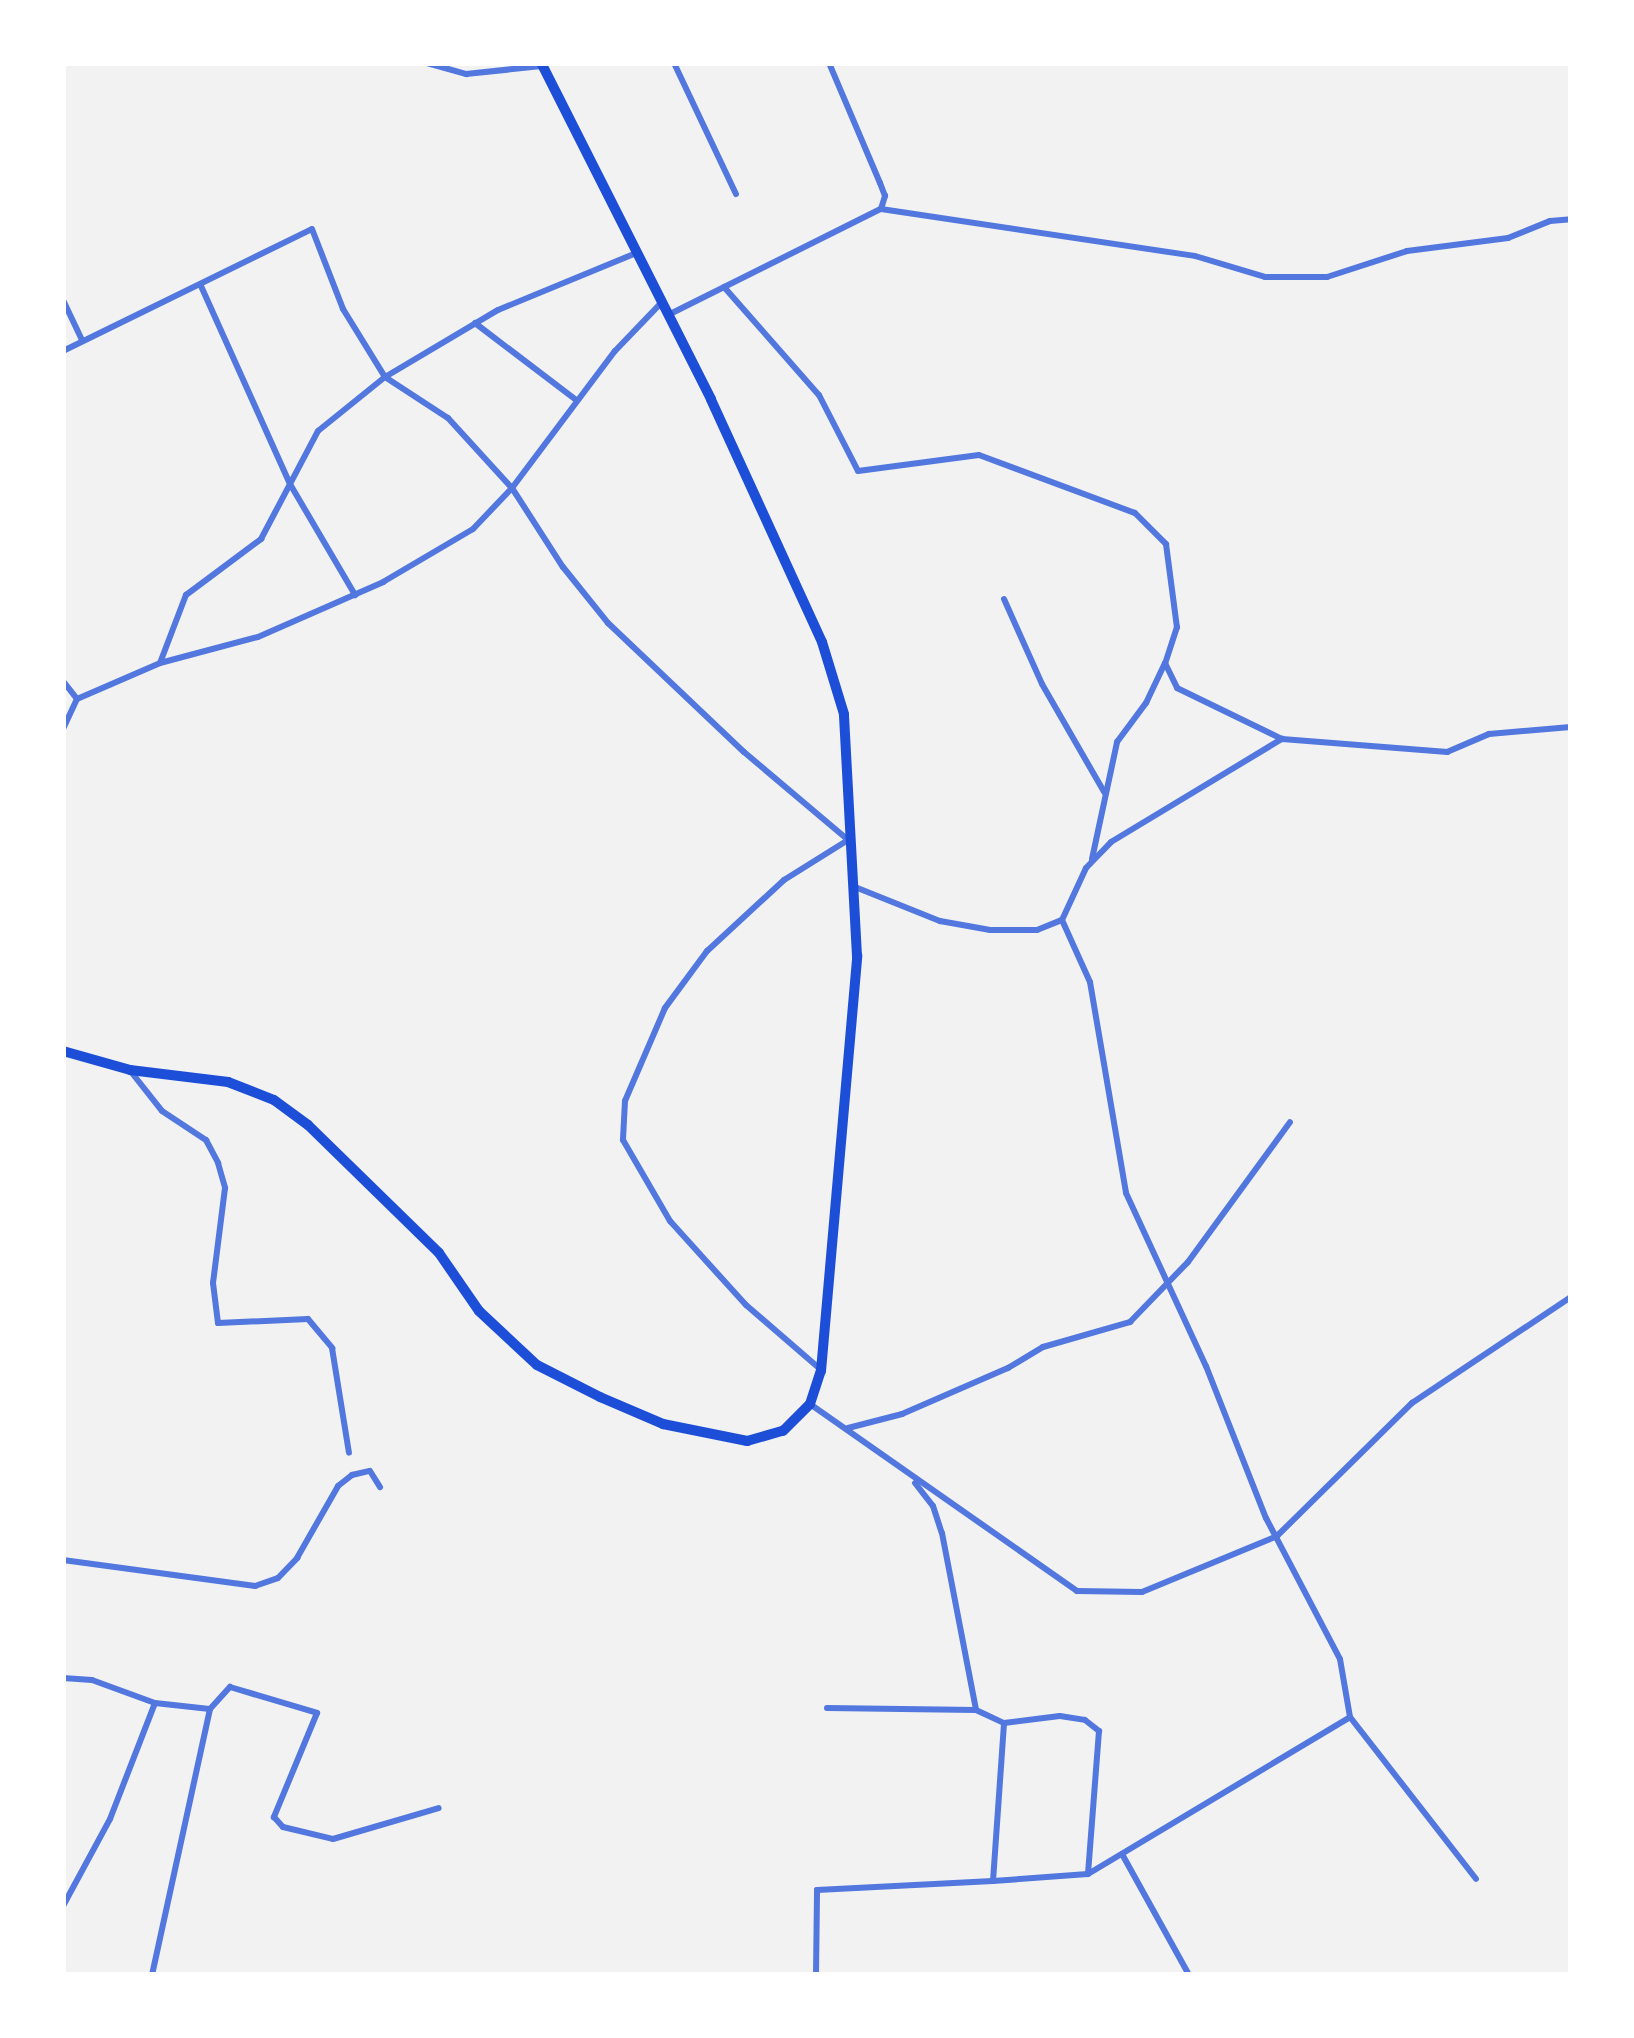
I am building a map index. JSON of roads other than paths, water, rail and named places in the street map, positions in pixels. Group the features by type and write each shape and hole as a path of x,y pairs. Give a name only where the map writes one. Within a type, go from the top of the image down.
{"main road":[{"path":"63,1051 130,1070 228,1082 274,1100 308,1125 439,1253 479,1311 537,1365 663,1424 747,1441 783,1431 810,1404 821,1371 856,956 844,714 822,642 665,309 541,65"}],"street":[{"path":"428,63 466,74 541,65"},
{"path":"674,63 736,194"},
{"path":"829,63 880,182 885,196 881,208"},
{"path":"63,729 77,699 160,663 258,637 355,596 473,529 512,488 576,400 665,309 724,287 881,208 1196,256 1265,278 1327,277 1406,251 1508,238 1550,221 1571,219"},
{"path":"63,351 312,230 343,309 385,377 448,418 512,488 563,567 608,623 744,752 848,840 784,880 707,951 665,1008 625,1101 623,1140 670,1221 746,1305 821,1371"},
{"path":"160,663 186,595 261,539 318,431 385,377 475,323 634,254"},
{"path":"201,286 290,484 355,596"},
{"path":"724,287 819,395 858,471 979,454 1135,513 1166,544 1177,627 1146,703 1117,742 1091,862 1062,920 1037,930 990,930 940,921 855,887"},
{"path":"63,299 82,340"},
{"path":"475,323 576,400"},
{"path":"1004,599 1042,684 1104,792"},
{"path":"1165,664 1178,688 1282,739 1447,752 1489,734 1571,728"},
{"path":"63,680 77,699"},
{"path":"1091,862 1156,811 1282,739"},
{"path":"1062,920 1090,982 1126,1193 1277,1536 1340,1659 1350,1717 1475,1879"},
{"path":"130,1070 162,1111 206,1140 218,1163 225,1188 213,1283 218,1323 308,1319 332,1348 349,1453"},
{"path":"846,1428 902,1414 1008,1368 1042,1346 1130,1322 1166,1287 1290,1122"},
{"path":"810,1404 1077,1591 1142,1592 1277,1536 1412,1403 1571,1298"},
{"path":"63,1560 255,1586 278,1578 297,1558 338,1486 352,1475 370,1471 380,1487"},
{"path":"909,1476 933,1506 942,1533 976,1710"},
{"path":"63,1678 92,1680 155,1703 209,1709"},
{"path":"152,1975 209,1709 230,1687 317,1713 274,1817 283,1827 333,1839 440,1808"},
{"path":"63,1906 110,1819 155,1703"},
{"path":"827,1708 976,1710 1004,1724 1060,1717 1084,1720 1100,1730 1088,1874"},
{"path":"816,1975 817,1890 1088,1874 1350,1717"},
{"path":"993,1881 1004,1724"},
{"path":"1122,1853 1189,1975"}]}
